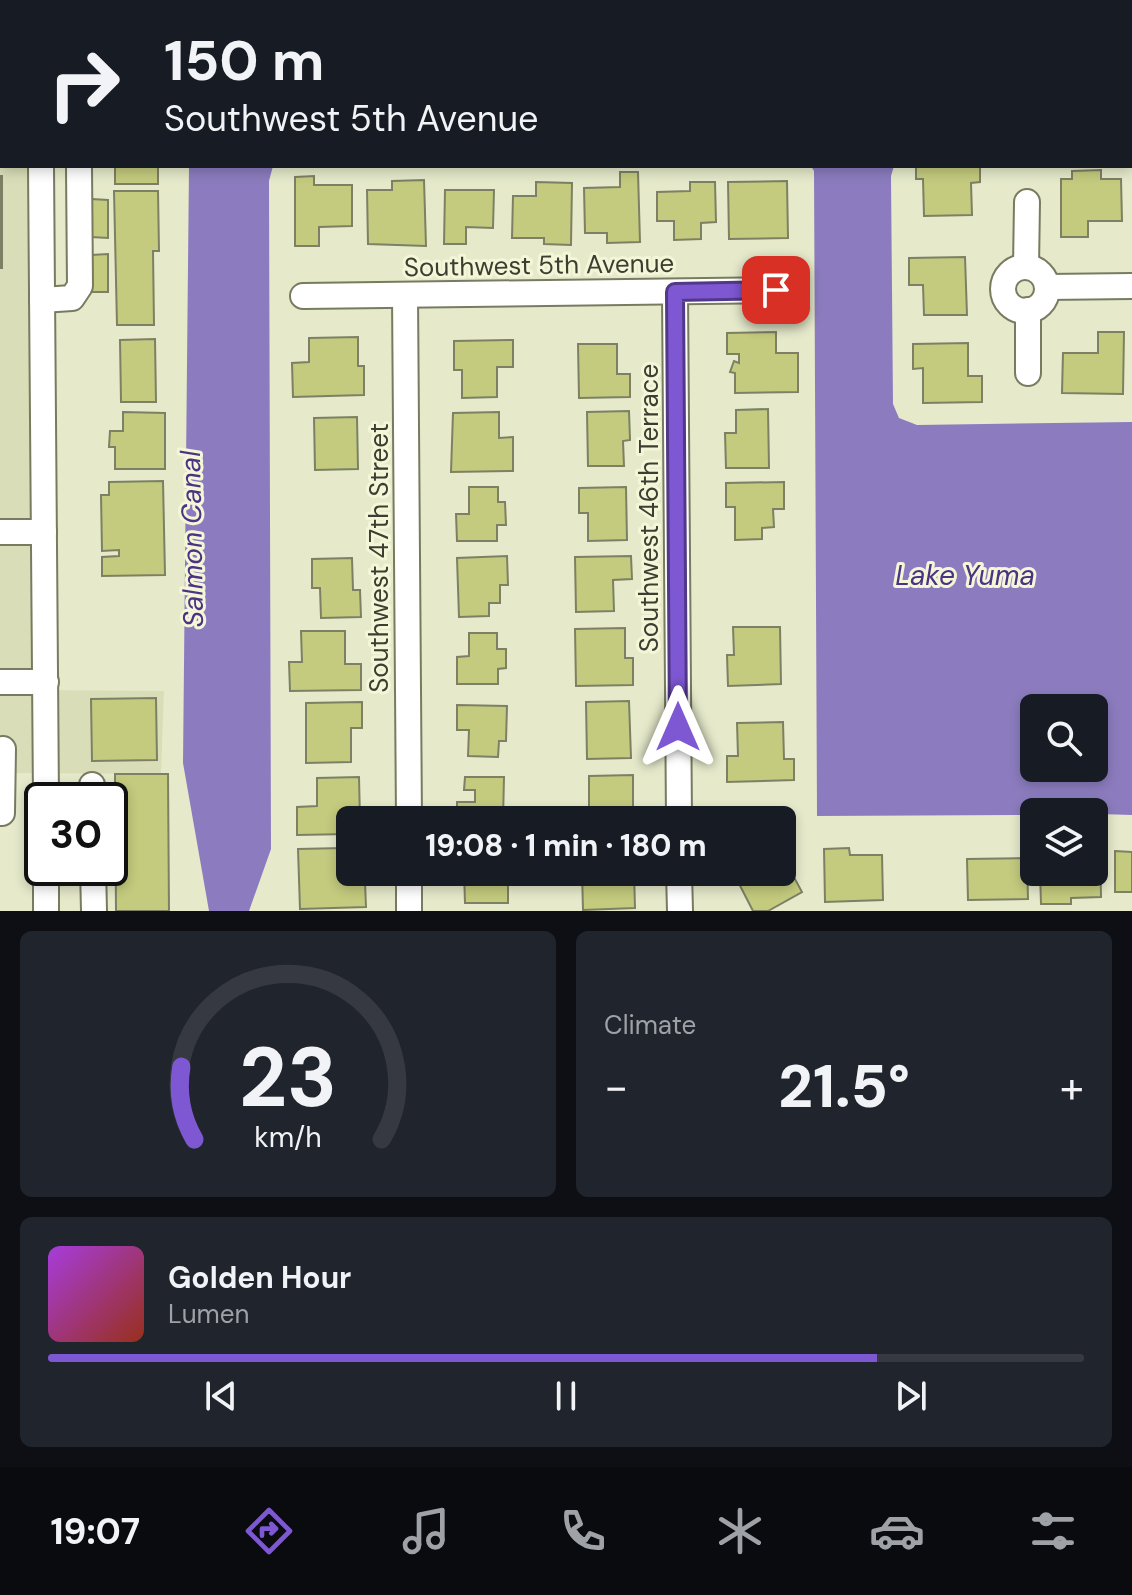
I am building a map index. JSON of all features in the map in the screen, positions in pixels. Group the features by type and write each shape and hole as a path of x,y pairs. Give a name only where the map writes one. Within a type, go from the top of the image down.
{"street":[{"path":"41,168 46,782"},
{"path":"42,300 72,298 80,286 79,168"},
{"path":"1026,267 1027,202"},
{"path":"1026,267 1038,271 1047,287 1043,300 1028,310 1014,307 1003,289 1012,271 1026,267"},
{"path":"1047,287 1132,286"},
{"name":"Southwest 5th Avenue","path":"303,296 776,290"},
{"name":"Southwest 46th Terrace","path":"675,292 679,806"},
{"name":"Southwest 47th Street","path":"405,295 409,806"},
{"path":"1028,310 1028,373"},
{"path":"0,532 44,532"},
{"path":"0,682 46,682"},
{"path":"0,813 2,749 46,749"},
{"path":"46,886 46,911"},
{"path":"93,886 94,911"},
{"path":"409,886 409,911"},
{"path":"679,886 680,911"}],"shaded area":[{"path":"0,168 30,168 31,486 38,690 164,691 161,774 0,773"}],"water":[{"name":"Salmon Canal","path":"189,168 272,168 269,181 271,849 249,911 209,911 183,763"},
{"name":"Lake Yuma","path":"812,168 893,168 893,404 899,418 917,425 1132,422 1132,815 1108,814 1108,798 1020,798 1020,815 817,816"}],"building":[{"path":"115,168 158,168 158,184 115,184"},
{"path":"916,168 980,168 980,182 971,183 972,215 924,216 923,179 916,179"},
{"path":"1101,170 1101,179 1121,179 1122,221 1088,221 1088,237 1061,237 1061,179 1072,179 1072,171"},
{"path":"620,172 638,172 640,242 607,243 607,233 585,233 584,188 620,187"},
{"path":"2,176 2,268 0,268"},
{"path":"314,176 314,185 352,185 352,226 319,227 319,246 295,246 295,177"},
{"path":"424,180 426,246 368,244 367,190 392,190 392,181"},
{"path":"787,181 788,238 729,239 728,182"},
{"path":"536,182 572,183 571,245 544,244 544,238 512,238 513,196 536,196"},
{"path":"690,182 715,182 716,222 701,223 701,239 674,240 674,221 657,221 657,192 690,191"},
{"path":"445,190 494,190 493,228 466,227 466,244 444,244"},
{"path":"114,191 158,191 159,251 153,251 154,325 117,325"},
{"path":"91,199 108,200 108,238 91,237"},
{"path":"108,254 108,292 92,292 91,255"},
{"path":"965,257 967,315 924,315 923,285 909,285 909,258"},
{"path":"776,332 776,353 798,353 798,392 735,393 735,373 730,372 734,361 739,363 739,354 727,354 727,333"},
{"path":"1098,332 1124,332 1123,394 1062,393 1063,353 1098,353"},
{"path":"358,337 358,366 364,366 364,395 293,397 292,363 309,362 309,338"},
{"path":"155,339 156,402 121,402 120,340"},
{"path":"513,340 513,367 497,367 497,397 462,398 462,370 454,370 454,341"},
{"path":"968,343 968,376 982,376 982,402 923,403 923,368 913,369 913,344"},
{"path":"578,344 617,344 617,374 630,374 630,397 579,398"},
{"path":"768,409 769,468 726,468 725,433 736,433 736,410"},
{"path":"629,411 630,440 623,441 624,466 588,466 587,412"},
{"path":"123,412 165,413 165,469 115,469 115,447 109,447 110,431 123,431"},
{"path":"499,412 499,438 513,437 513,471 451,472 453,413"},
{"path":"357,417 358,469 315,470 314,418"},
{"path":"163,481 165,575 102,576 102,557 119,556 119,550 102,551 101,495 109,495 109,482"},
{"path":"784,482 784,509 773,509 774,527 762,528 762,539 735,540 735,507 726,507 726,483"},
{"path":"469,487 498,487 498,502 505,502 506,525 497,525 497,541 457,541 456,514 469,514"},
{"path":"626,487 627,540 588,541 588,513 579,513 579,488"},
{"path":"507,556 508,585 500,585 500,603 489,603 489,616 459,617 457,558"},
{"path":"631,556 632,579 613,580 614,611 576,612 575,557"},
{"path":"352,558 353,590 360,590 361,617 321,618 320,588 312,588 312,559"},
{"path":"733,627 780,627 781,684 728,686 727,655 734,655"},
{"path":"625,628 625,658 633,658 633,685 576,686 575,629"},
{"path":"301,631 345,631 345,664 361,664 361,690 290,691 289,662 302,662"},
{"path":"469,633 497,633 497,649 506,649 506,668 498,669 498,684 457,684 457,657 469,656"},
{"path":"156,698 157,760 92,761 91,699"},
{"path":"629,701 631,758 587,759 586,702"},
{"path":"362,702 362,728 351,728 351,762 306,763 306,703"},
{"path":"457,705 507,706 506,741 499,741 498,757 468,756 469,730 457,730"},
{"path":"783,722 784,759 794,759 794,780 727,782 727,756 738,756 737,723"},
{"path":"115,774 168,774 169,911 116,911 116,886 128,886 128,782 115,782"},
{"path":"633,775 633,806 589,806 589,776"},
{"path":"359,777 360,806 336,806 336,834 297,835 297,807 317,806 317,778"},
{"path":"465,777 504,777 503,806 457,806 457,802 475,802 475,790 464,790"},
{"path":"336,848 336,886 365,886 366,907 300,909 298,849"},
{"path":"849,848 850,855 882,855 883,900 825,902 824,849"},
{"path":"1115,851 1132,852 1132,892 1115,892"},
{"path":"1020,858 1020,886 1028,886 1028,899 968,900 967,859"},
{"path":"796,881 802,892 768,911 753,911 740,886 796,886"},
{"path":"464,886 508,886 508,903 465,903"},
{"path":"582,886 634,886 635,908 583,910"},
{"path":"1040,886 1101,886 1101,897 1071,898 1071,904 1041,904"}],"route":[{"path":"678,727 675,292 776,290"}]}
